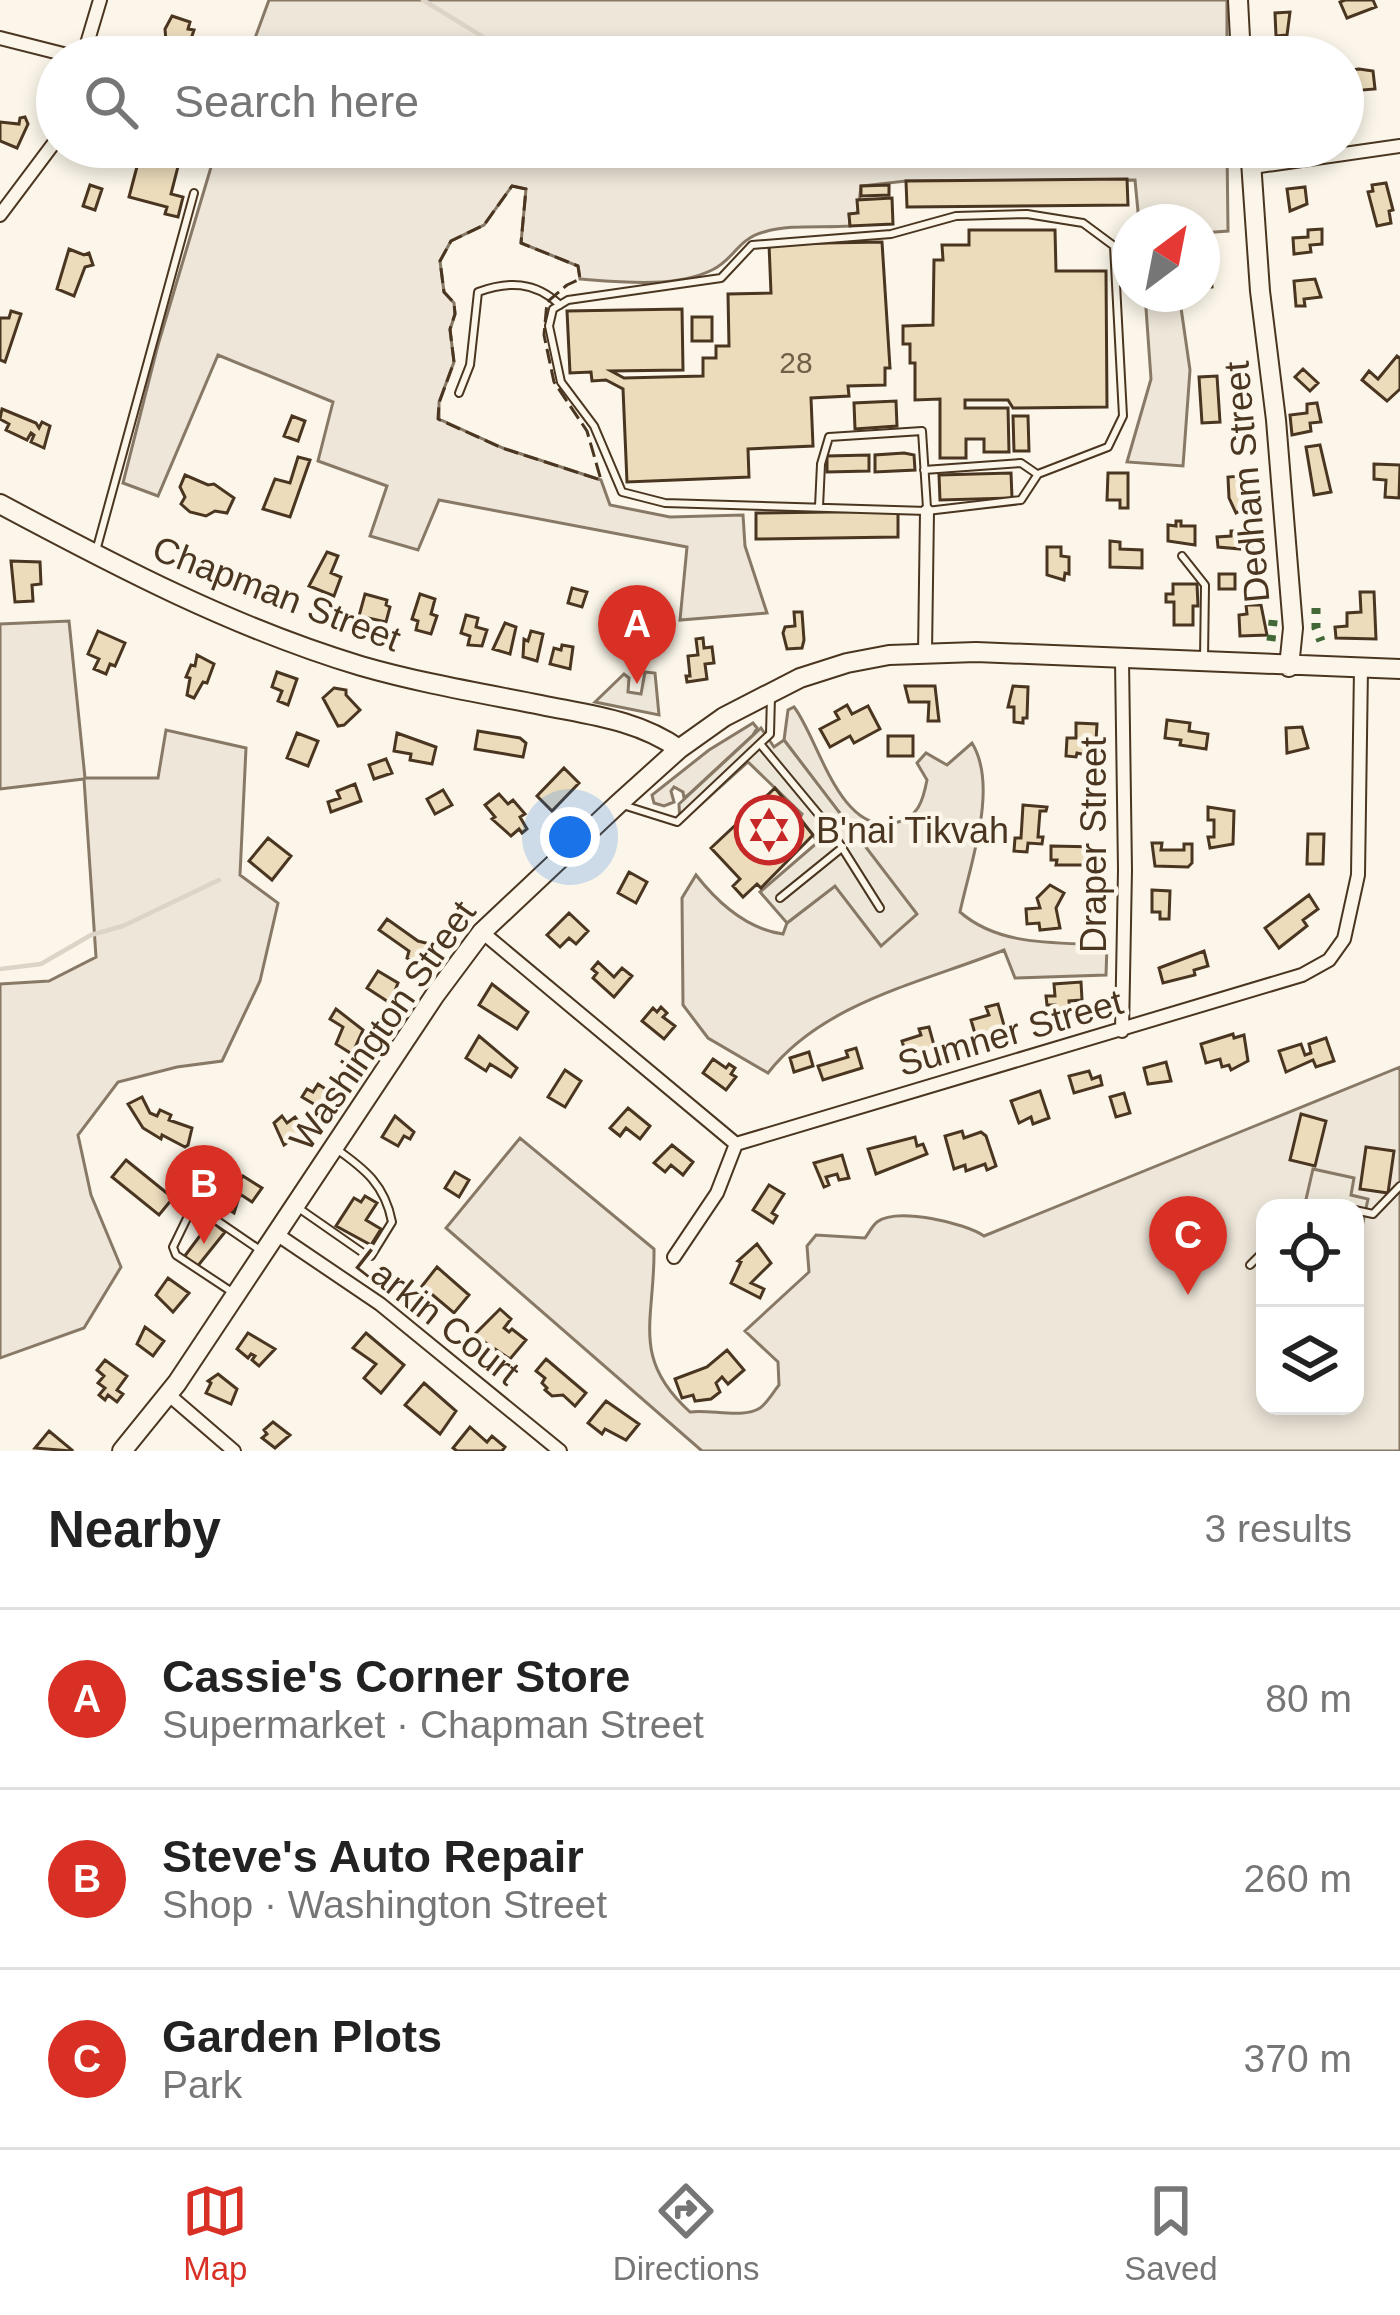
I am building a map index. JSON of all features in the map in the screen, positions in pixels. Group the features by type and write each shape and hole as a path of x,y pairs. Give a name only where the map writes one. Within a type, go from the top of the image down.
{"main road":[{"path":"1238,0 1240,36"},
{"name":"Dedham Street","path":"1252,168 1293,628 1289,667"},
{"name":"Chapman Street","path":"0,504 178,596 358,665 609,718 643,728 679,749"},
{"name":"Washington Street","path":"122,1451 169,1395 435,994 482,932 679,749 724,717 770,692 847,663 925,653 1400,669"}],"street":[{"path":"87,36 100,0"},
{"path":"0,38 36,47"},
{"path":"1364,149 1400,146"},
{"path":"0,215 36,167"},
{"path":"925,653 927,512"},
{"name":"Draper Street","path":"1122,660 1122,1031"},
{"name":"Sumner Street","path":"736,1144 1122,1031 1302,975 1330,960 1344,940 1358,875 1361,668"},
{"path":"482,932 736,1144 717,1193 674,1257"},
{"name":"Larkin Court","path":"275,1233 380,1304 560,1451"},
{"path":"169,1395 235,1451"}],"lane":[{"path":"94,554 194,193"},
{"path":"1027,214 1083,223 1114,246 1123,416 1108,447 1038,474 1021,500 927,512 665,503 622,492 594,426 560,382 549,326 554,309 568,300 721,278 752,244 890,234 956,216 1027,214"},
{"path":"459,393 470,365 478,292 508,281 552,297 560,305"},
{"path":"819,507 821,464 830,437 922,431 927,512"},
{"path":"924,470 1021,463 1038,474"},
{"path":"1182,556 1205,585 1204,663"},
{"path":"618,804 677,822 770,734 770,692"},
{"path":"761,745 843,847 880,908"},
{"path":"780,898 843,847"},
{"path":"294,1205 366,1255 381,1246 392,1222 381,1188 369,1172 334,1148"},
{"path":"1364,1212 1373,1214 1400,1186"},
{"path":"235,1294 176,1255 173,1247 190,1212 200,1208 213,1215 262,1252"},
{"path":"1250,1265 1256,1259"}],"shaded area":[{"path":"269,0 1227,0 1227,36 256,36"},
{"path":"211,168 1227,168 1228,231 1220,232 1220,204 1137,204 1135,180 906,181 861,186 858,213 849,214 850,226 764,232 698,276 648,282 580,279 578,266 521,243 526,189 512,186 484,225 451,241 440,261 444,292 454,303 450,330 454,362 439,402 439,419 503,448 601,480 610,505 670,517 743,515 745,546 767,613 680,620 687,547 439,500 418,550 370,536 387,486 318,461 333,402 218,355 158,496 123,483"},
{"path":"1146,312 1182,312 1190,370 1183,466 1127,462 1151,379"},
{"path":"69,621 85,778 158,778 166,730 246,748 240,875 278,903 260,981 222,1061 118,1082 78,1135 91,1195 121,1267 84,1328 0,1358 0,984 49,981 96,957 84,779 0,789 0,624"},
{"path":"645,672 655,673 659,715 595,702 624,674 629,678 628,692 641,694"},
{"path":"794,707 845,800 859,815 876,823 903,821 918,807 927,780 917,763 926,753 947,765 972,743 980,761 983,803 960,912 1011,937 1107,945 1106,975 1015,978 1004,950 846,1011 817,1028 768,1073 708,1038 683,1005 682,898 696,875 734,913 757,927 783,934 787,923 835,886 863,844 784,740 788,710"},
{"path":"753,723 757,728 753,735 688,795 684,798 674,787 674,802 654,803 652,795"},
{"path":"761,728 774,747 784,740 917,914 881,946 835,886 787,923 760,892 818,842 800,818 802,814 748,762 680,823 679,804"},
{"path":"1400,1067 1400,1451 702,1451 446,1228 520,1138 654,1249 650,1337 659,1374 671,1392 690,1412 736,1413 760,1408 779,1385 778,1362 745,1331 809,1272 807,1246 816,1235 865,1238 877,1222 900,1216 984,1236"},
{"path":"1313,1169 1354,1178 1351,1195 1368,1199 1364,1218 1364,1199 1306,1199"}],"building":[{"path":"1373,0 1376,7 1347,18 1340,2"},
{"path":"1290,12 1287,35 1276,36 1275,13"},
{"path":"172,16 190,22 188,29 194,30 192,36 166,36"},
{"path":"1364,70 1373,71 1375,89 1364,90"},
{"path":"25,117 28,124 17,148 0,141 0,122 19,124"},
{"path":"137,168 178,168 171,194 183,197 178,217 165,214 167,207 129,197"},
{"path":"1127,179 1128,204 907,207 906,181"},
{"path":"1386,183 1391,223 1377,226 1368,192 1373,191 1372,185"},
{"path":"90,185 102,189 95,210 83,206"},
{"path":"889,185 889,195 861,196 861,186"},
{"path":"1305,187 1307,204 1290,211 1287,189"},
{"path":"892,198 893,224 850,226 849,214 858,213 857,200"},
{"path":"1322,229 1322,244 1310,245 1311,252 1294,254 1293,238"},
{"path":"969,230 1055,230 1056,271 1106,271 1107,407 1013,408 1008,400 965,400 965,408 1008,408 1009,452 984,452 984,439 966,439 966,458 940,458 940,399 915,400 915,363 910,363 910,344 903,344 903,326 933,325 934,260 943,260 942,245 969,245"},
{"path":"882,242 890,368 885,368 885,385 848,386 849,396 811,398 813,446 748,449 749,477 627,482 623,389 606,380 592,381 591,372 570,373 567,311 682,309 683,370 611,371 624,378 703,376 703,358 716,358 716,346 729,346 728,294 771,293 769,244"},
{"path":"69,249 89,253 93,265 85,267 74,296 57,289"},
{"path":"1315,279 1321,297 1304,299 1305,306 1296,306 1294,281"},
{"path":"11,311 21,314 5,362 0,360 0,318 9,318"},
{"path":"692,317 712,317 712,341 692,341"},
{"path":"1397,356 1400,389 1387,401 1362,380 1369,371 1378,379"},
{"path":"1303,369 1318,383 1310,391 1295,377"},
{"path":"1217,376 1220,422 1202,423 1199,377"},
{"path":"896,401 897,426 855,429 854,403"},
{"path":"1317,403 1321,422 1310,423 1311,431 1292,435 1290,415 1307,413 1307,404"},
{"path":"2,409 39,428 42,422 50,426 44,448 31,442 31,433 27,440 6,430 9,424 0,419"},
{"path":"292,416 305,421 298,441 284,436"},
{"path":"1013,416 1028,416 1029,451 1014,451"},
{"path":"1320,445 1331,492 1314,495 1306,447"},
{"path":"869,455 869,471 827,472 827,456"},
{"path":"875,455 914,455 915,470 875,472"},
{"path":"298,457 310,460 290,517 263,509 275,479 290,483"},
{"path":"1374,464 1400,465 1399,498 1385,497 1386,480 1374,479"},
{"path":"1011,473 1012,498 940,500 939,475"},
{"path":"1108,473 1128,473 1128,508 1120,508 1120,500 1107,500"},
{"path":"185,475 214,484 234,498 227,513 215,511 206,516 181,504"},
{"path":"1240,476 1241,494 1249,494 1253,504 1236,513 1228,477"},
{"path":"898,511 898,537 756,539 756,513"},
{"path":"1176,521 1195,526 1195,545 1168,541 1168,525 1176,526"},
{"path":"1231,531 1251,531 1252,550 1218,547 1217,537 1231,536"},
{"path":"1110,541 1120,542 1120,549 1142,550 1142,568 1110,567"},
{"path":"1047,547 1061,547 1061,556 1069,557 1069,574 1065,573 1064,580 1047,575"},
{"path":"327,552 338,556 331,573 341,577 334,596 309,586"},
{"path":"11,561 40,562 41,584 32,585 33,601 15,602"},
{"path":"1219,574 1235,574 1235,589 1219,589"},
{"path":"1173,584 1197,584 1193,625 1174,625 1174,602 1166,602 1166,594 1173,594"},
{"path":"572,588 587,592 582,607 568,603"},
{"path":"1360,592 1374,592 1376,639 1336,638 1335,627 1347,626 1347,613 1361,612"},
{"path":"365,594 387,600 386,622 359,616"},
{"path":"420,594 435,599 431,614 437,616 431,634 416,630 418,621 412,619"},
{"path":"1246,605 1261,605 1267,635 1240,636 1239,615 1247,614"},
{"path":"794,612 802,612 804,640 802,648 787,649 783,633 785,627 795,626"},
{"path":"466,615 478,618 476,627 487,630 482,646 468,645 470,636 461,633"},
{"path":"505,623 516,627 510,654 493,649"},
{"path":"98,631 125,643 106,674 94,669 99,659 88,654"},
{"path":"531,631 543,634 537,661 523,657 524,639 528,641"},
{"path":"703,638 704,648 712,647 714,663 705,664 707,679 687,682 688,656 698,655 696,639"},
{"path":"562,645 573,647 570,669 550,664 554,648 561,650"},
{"path":"197,655 214,664 194,698 187,695 190,678 186,677"},
{"path":"277,672 297,679 288,705 278,701 282,691 272,687"},
{"path":"905,686 935,686 939,721 928,721 929,702 909,702"},
{"path":"1013,686 1028,687 1023,723 1014,722 1014,707 1008,707"},
{"path":"334,688 346,690 360,710 344,725 338,726 323,698"},
{"path":"847,705 852,714 868,706 880,729 854,743 850,736 830,747 820,729 839,719 835,712"},
{"path":"1167,720 1190,723 1189,731 1208,734 1206,749 1165,738"},
{"path":"1076,723 1097,724 1095,757 1066,756 1067,738 1076,738"},
{"path":"1302,727 1308,748 1287,753 1286,728"},
{"path":"478,731 520,738 526,743 523,757 475,749"},
{"path":"297,733 318,741 308,766 287,758"},
{"path":"397,733 436,747 432,764 394,751"},
{"path":"888,736 913,736 913,756 888,756"},
{"path":"386,759 392,773 374,779 369,765"},
{"path":"564,768 579,783 552,811 537,796"},
{"path":"355,784 361,801 331,812 328,802 340,798 337,791"},
{"path":"775,788 813,835 761,888 757,884 743,897 733,886 740,879 711,848"},
{"path":"443,790 452,805 435,814 427,799"},
{"path":"499,794 508,804 513,800 525,814 520,817 527,829 522,833 519,829 511,836 492,819 485,805"},
{"path":"1023,805 1047,807 1040,811 1042,844 1028,843 1027,852 1014,851 1015,838 1021,838"},
{"path":"1208,807 1234,811 1233,844 1210,848 1214,820 1208,820"},
{"path":"1308,834 1324,834 1323,864 1307,864"},
{"path":"268,838 291,856 272,880 249,861"},
{"path":"1152,843 1162,843 1161,850 1184,850 1184,844 1192,844 1192,863 1188,867 1155,866"},
{"path":"1051,846 1098,847 1098,865 1056,865"},
{"path":"629,872 647,882 636,903 618,893"},
{"path":"1050,885 1064,893 1056,908 1060,928 1040,930 1039,923 1027,924 1026,909 1040,908 1037,898"},
{"path":"1152,890 1170,891 1169,919 1152,912"},
{"path":"1309,895 1318,909 1303,920 1307,926 1279,948 1265,928"},
{"path":"569,913 588,931 576,944 569,938 560,947 547,935"},
{"path":"387,919 430,944 435,951 423,967 379,930"},
{"path":"1204,951 1208,966 1194,970 1195,975 1163,983 1159,968"},
{"path":"598,962 614,977 622,968 632,976 614,997 593,978 597,973 592,969"},
{"path":"378,971 398,983 390,1003 367,988"},
{"path":"1081,982 1082,1000 1069,1001 1070,1012 1056,1013 1055,1005 1047,1005 1046,996 1055,996 1054,984"},
{"path":"492,984 528,1012 517,1029 479,1005"},
{"path":"998,1004 1005,1029 976,1037 971,1020 989,1015 986,1007"},
{"path":"661,1007 667,1013 663,1017 675,1026 664,1039 642,1021 653,1008 657,1012"},
{"path":"336,1009 363,1030 352,1054 336,1044 343,1027 330,1019"},
{"path":"929,1027 935,1049 907,1058 902,1041"},
{"path":"1233,1034 1234,1038 1244,1035 1248,1061 1231,1070 1229,1065 1222,1067 1220,1059 1206,1063 1201,1044"},
{"path":"479,1036 517,1068 511,1077 490,1064 486,1071 466,1058"},
{"path":"1326,1038 1334,1061 1316,1067 1313,1060 1286,1072 1279,1051 1301,1044 1305,1055 1311,1053 1309,1044"},
{"path":"856,1048 862,1068 823,1080 818,1066 848,1057 846,1051"},
{"path":"809,1052 813,1066 794,1072 790,1058"},
{"path":"713,1059 735,1068 731,1074 736,1077 726,1090 703,1073"},
{"path":"1166,1062 1171,1081 1148,1084 1144,1068"},
{"path":"565,1070 581,1081 565,1107 548,1097"},
{"path":"1089,1071 1092,1079 1100,1076 1102,1085 1074,1093 1069,1076"},
{"path":"318,1084 339,1098 329,1113 302,1097"},
{"path":"1040,1091 1049,1118 1033,1124 1031,1117 1019,1123 1011,1101"},
{"path":"1124,1093 1130,1113 1116,1117 1110,1097"},
{"path":"142,1097 150,1113 157,1116 160,1110 171,1115 169,1120 192,1128 188,1145 162,1135 161,1139 143,1128 128,1104"},
{"path":"628,1108 650,1126 640,1139 626,1128 620,1136 610,1128"},
{"path":"1301,1114 1326,1121 1315,1166 1290,1160"},
{"path":"282,1116 287,1123 295,1117 305,1130 284,1145 274,1123"},
{"path":"395,1116 414,1132 398,1146 382,1137"},
{"path":"962,1131 964,1138 981,1132 986,1136 996,1166 954,1169 945,1136"},
{"path":"915,1137 927,1154 876,1174 868,1149"},
{"path":"672,1145 693,1162 683,1175 671,1165 665,1172 654,1163"},
{"path":"1366,1147 1394,1151 1388,1193 1360,1189"},
{"path":"216,1150 231,1165 223,1176 206,1162"},
{"path":"842,1155 849,1178 826,1177 829,1185 824,1187 814,1163"},
{"path":"126,1160 173,1198 159,1215 112,1177"},
{"path":"455,1172 469,1180 459,1197 445,1188"},
{"path":"243,1176 262,1188 252,1202 240,1194 234,1213 220,1204 227,1194 217,1187 223,1178 236,1187"},
{"path":"769,1185 784,1194 772,1213 777,1216 773,1223 753,1210"},
{"path":"365,1196 377,1203 366,1220 381,1229 371,1245 336,1226 354,1198 361,1202"},
{"path":"211,1221 225,1232 197,1267 184,1257"},
{"path":"757,1244 771,1263 751,1283 764,1289 760,1298 731,1283 738,1261"},
{"path":"437,1267 469,1295 454,1313 422,1286"},
{"path":"168,1278 189,1293 173,1312 156,1295"},
{"path":"500,1309 511,1319 504,1328 526,1340 510,1359 474,1335"},
{"path":"145,1327 164,1341 153,1356 137,1344"},
{"path":"248,1333 275,1349 259,1366 252,1360 255,1356 248,1358 237,1349"},
{"path":"366,1333 404,1365 381,1393 364,1378 376,1364 353,1348"},
{"path":"727,1350 744,1370 728,1384 722,1377 716,1383 720,1392 711,1399 682,1398 675,1379 707,1367"},
{"path":"546,1359 586,1393 575,1406 563,1395 552,1396 545,1390 545,1378 536,1371"},
{"path":"105,1360 127,1376 117,1390 123,1394 117,1402 99,1395 105,1388 98,1383 104,1376 97,1370"},
{"path":"218,1374 237,1389 231,1404 206,1393 208,1381"},
{"path":"424,1383 456,1411 440,1434 405,1405"},
{"path":"606,1401 639,1424 626,1440 605,1429 602,1434 588,1423"},
{"path":"273,1422 290,1435 275,1448 262,1438"},
{"path":"470,1427 487,1442 492,1436 505,1447 502,1451 457,1451 453,1448"},
{"path":"49,1431 72,1450 35,1448"}],"waterway":[{"path":"423,0 482,36"},
{"path":"0,969 41,964 91,935 123,926 219,880"}],"hedge":[{"path":"1316,608 1321,641"},
{"path":"1271,641 1274,612"}],"fence":[{"path":"512,186 526,189 521,243 578,266 580,279 547,302 544,335 554,382 587,431 601,480 502,448 438,419 454,362 450,329 455,314 454,303 444,292 440,261 451,241 484,225 512,186"}],"place":[{"name":"Cassie's Corner Store","path":"637,684"},
{"name":"B'nai Tikvah","path":"769,830"},
{"name":"Steve's Auto Repair","path":"204,1244"},
{"name":"Garden Plots","path":"1188,1295"}]}
